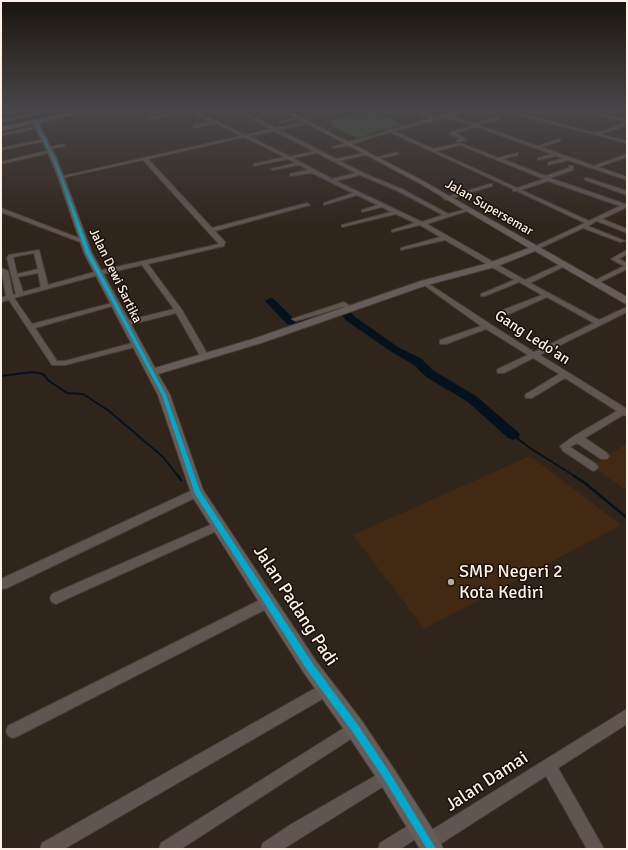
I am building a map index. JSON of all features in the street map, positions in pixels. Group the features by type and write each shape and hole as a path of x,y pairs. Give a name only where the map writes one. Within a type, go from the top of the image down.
{"main road":[{"name":"Jalan Dewi Sartika","path":"49,149 72,205 82,241 114,304 152,372"},
{"name":"Jalan Supersemar","path":"360,149 565,264 627,301"},
{"path":"152,372 205,357 338,314 424,283 492,265 536,248"},
{"name":"Jalan Padang Padi","path":"152,372 166,399 196,492 326,690 355,728 387,776 430,846"}],"street":[{"path":"2,156 25,149"},
{"path":"1,163 31,156 43,149"},
{"path":"61,177 190,149"},
{"path":"270,149 331,181 421,224 522,282 598,322"},
{"path":"314,149 361,173 404,192 447,215"},
{"path":"431,149 499,180 515,190 590,223"},
{"path":"434,150 439,149"},
{"path":"473,149 547,178 626,206"},
{"path":"542,149 627,179"},
{"path":"256,165 319,151"},
{"path":"2,156 29,152 31,156"},
{"path":"336,160 367,153"},
{"path":"377,158 397,153"},
{"path":"498,159 516,154"},
{"path":"540,159 557,154"},
{"path":"2,156 10,161"},
{"path":"576,160 585,156"},
{"path":"595,167 627,156"},
{"path":"550,164 568,158"},
{"path":"1,300 98,273 222,245 222,242 146,159"},
{"path":"273,169 299,164"},
{"path":"515,190 571,169 572,167"},
{"path":"292,176 313,171"},
{"path":"331,181 361,173"},
{"path":"588,179 627,193"},
{"path":"446,198 490,185"},
{"path":"404,192 412,190"},
{"path":"326,204 358,193"},
{"path":"454,202 478,194"},
{"path":"210,230 307,205"},
{"path":"364,211 383,205"},
{"path":"536,248 626,206"},
{"path":"394,231 468,209"},
{"path":"1,210 82,241"},
{"path":"344,226 396,212"},
{"path":"597,219 627,231"},
{"path":"583,226 622,241"},
{"path":"403,249 444,238"},
{"path":"20,295 10,257 36,250 42,270 45,288"},
{"path":"627,252 614,259 627,266"},
{"path":"144,263 178,310 205,357"},
{"path":"482,295 522,282 565,264"},
{"path":"596,282 627,266"},
{"path":"1,270 5,271 3,280 10,298 56,364 65,363 136,344"},
{"path":"3,280 42,270"},
{"name":"Gang Ledo'an","path":"424,283 532,355 625,412"},
{"path":"506,312 547,295"},
{"path":"31,327 114,304"},
{"path":"296,319 344,304 350,310"},
{"path":"501,371 627,309"},
{"path":"125,324 178,310"},
{"path":"443,342 487,326"},
{"path":"529,396 564,375"},
{"path":"592,467 564,448 577,438 625,412"},
{"path":"577,438 604,456"},
{"path":"3,584 196,492"},
{"path":"56,598 217,526"},
{"path":"12,731 268,602"},
{"path":"48,849 326,690"},
{"path":"546,767 627,716"},
{"path":"167,849 355,728"},
{"name":"Jalan Damai","path":"430,846 546,767 555,775 596,849"},
{"path":"269,849 387,776"},
{"path":"386,849 419,827"}],"shaded area":[{"path":"627,443 627,491 593,466"},
{"name":"SMP Negeri 2 Kota Kediri","path":"530,456 621,525 424,629 353,535"}],"waterway":[{"path":"270,301 291,322 313,315"},
{"path":"333,308 339,306 351,319 394,349 418,362 430,374 472,399 513,435"},
{"path":"1,376 33,372 43,374 49,381 67,393 83,394 109,411 163,457 179,477"},
{"path":"513,435 530,448 576,477"},
{"path":"178,476 181,480"},
{"path":"574,476 585,483 627,518"}],"transit line":[{"path":"49,149 61,177 88,253 164,395 197,492 310,667 355,728 387,776 432,849"}],"place":[{"name":"SMP Negeri 2 Kota Kediri","path":"451,582"}]}
